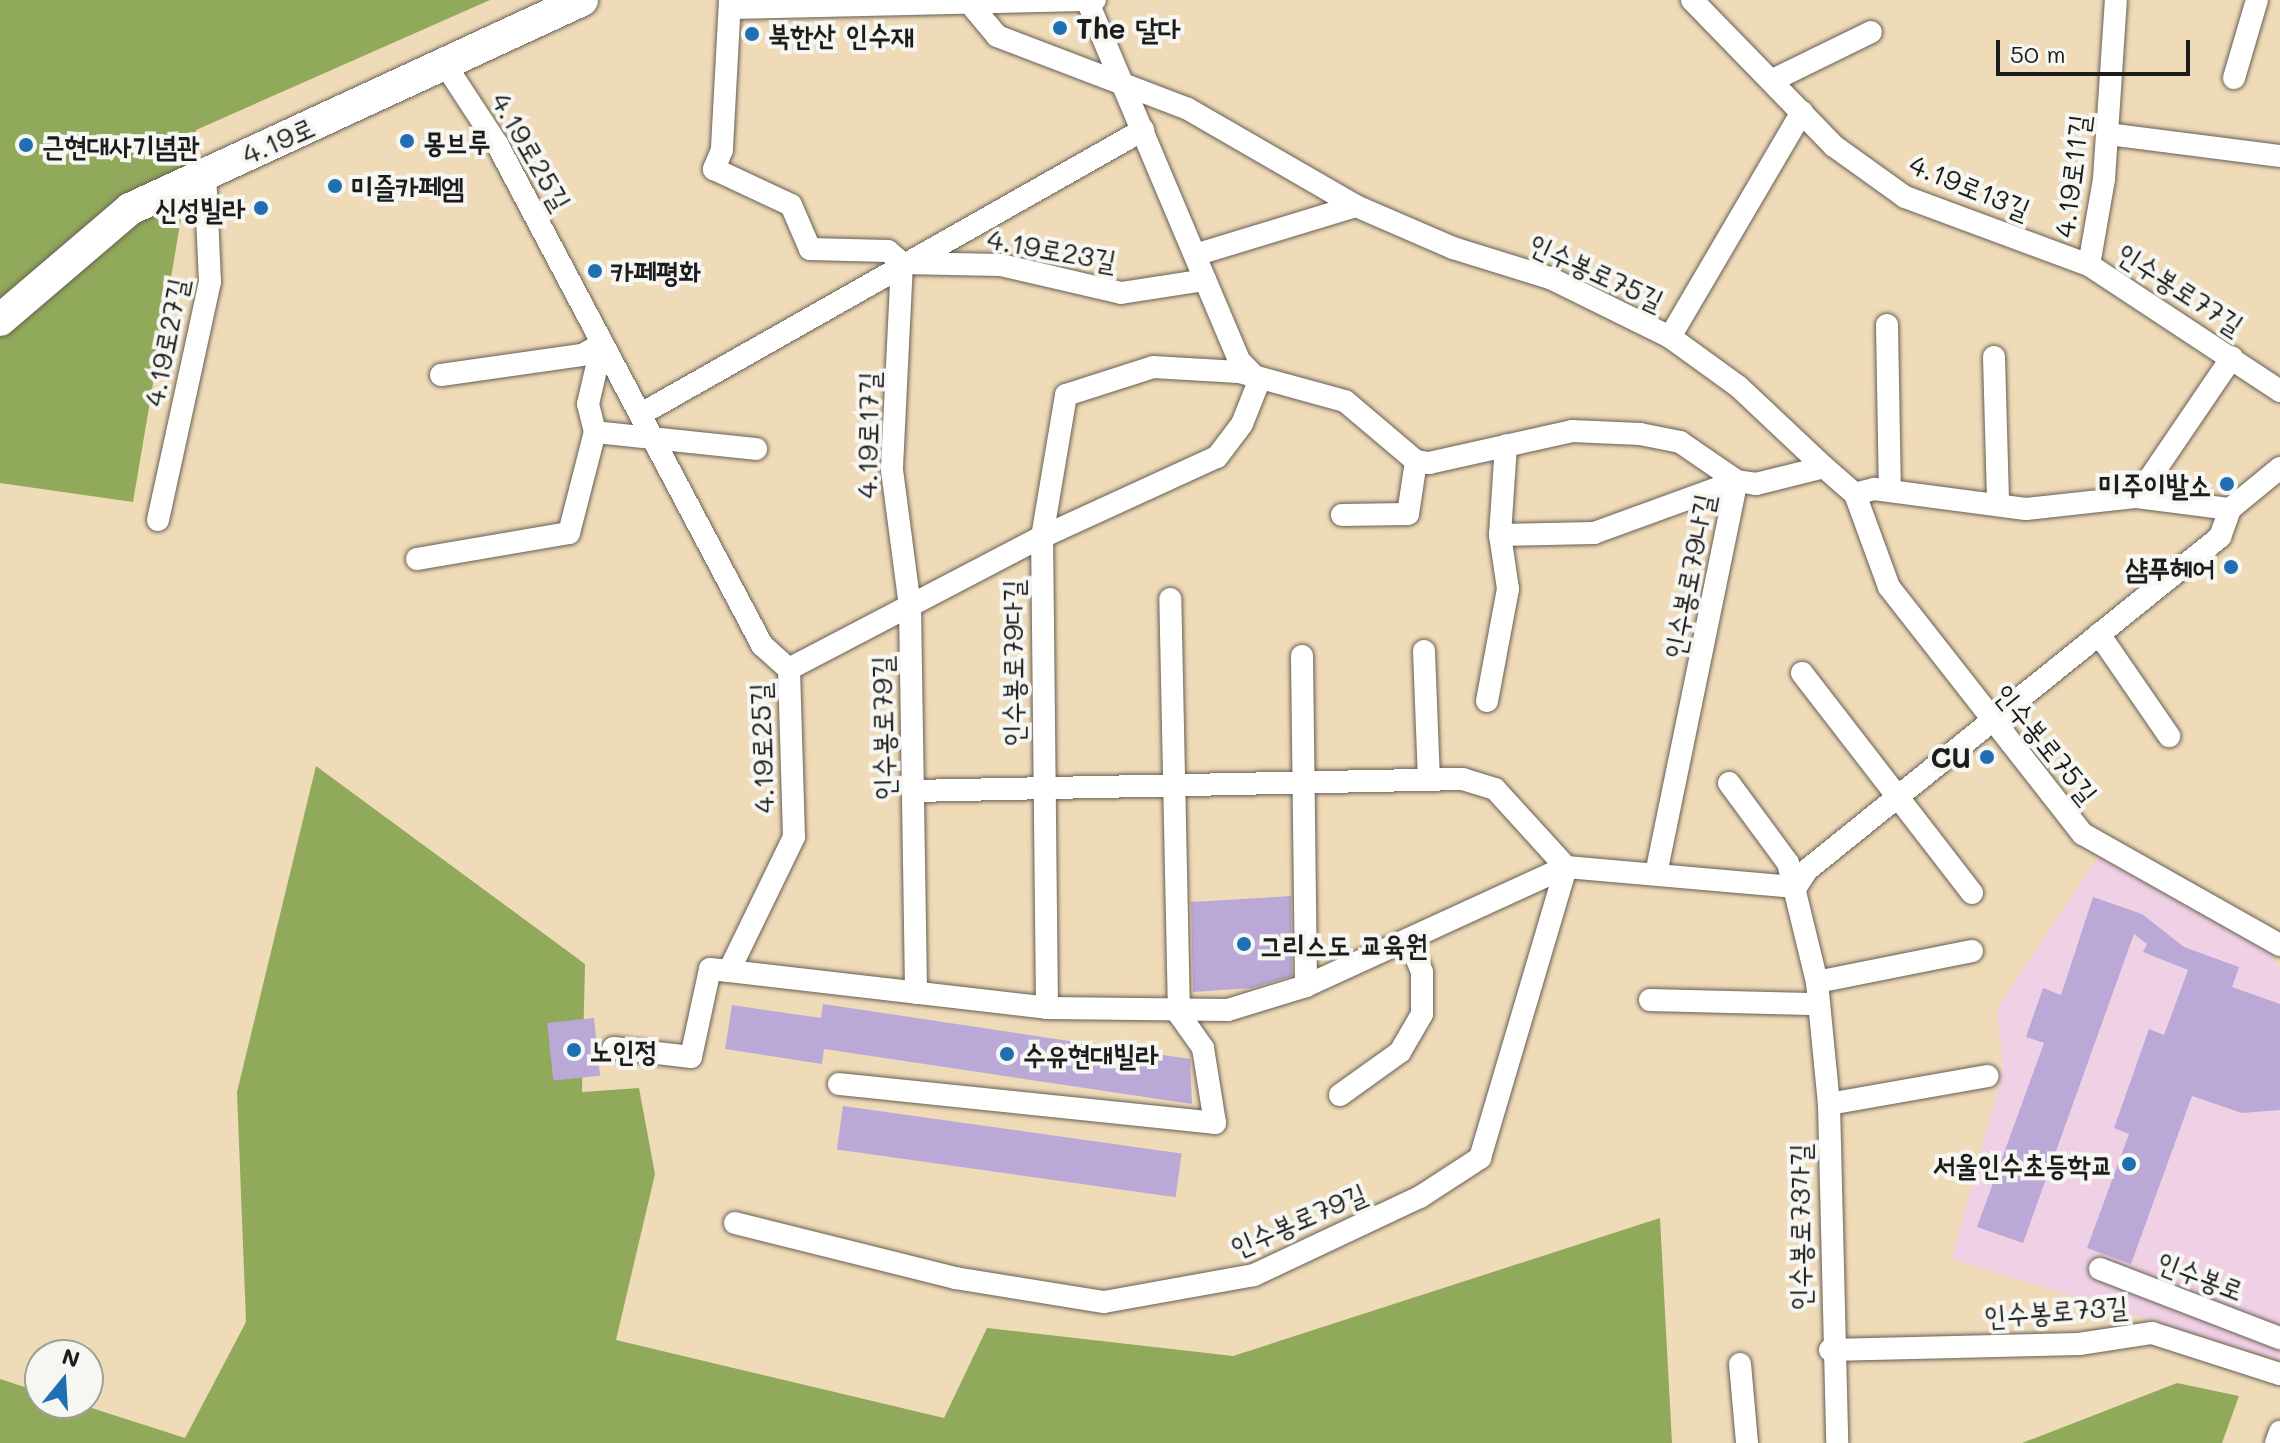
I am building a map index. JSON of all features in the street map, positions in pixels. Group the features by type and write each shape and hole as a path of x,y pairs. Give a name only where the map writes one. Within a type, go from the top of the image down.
{"street":[{"name":"4.19로","path":"0,320 130,209 446,66 582,0"},
{"path":"731,4 972,6 1090,0 1124,88 1198,254 1205,280 1239,360 1259,381"},
{"name":"4.19로13길","path":"1692,0 1834,146 1905,197 2089,265"},
{"name":"4.19로11길","path":"2089,265 2108,134 2116,0"},
{"path":"2234,78 2257,0"},
{"name":"4.19로23길","path":"731,4 714,169 791,205 810,249 888,251 902,263 1001,265 1121,293 1205,280"},
{"path":"972,6 997,36 1124,88"},
{"path":"1773,80 1871,32"},
{"name":"4.19로25길","path":"446,66 497,144 762,645 789,669 794,837 729,971 710,969 691,1057 614,1048"},
{"name":"인수봉로75길","path":"1124,88 1252,142 1356,206 1453,248 1550,278 1670,337 1739,387 1855,494 1889,587 1991,722 2083,834 2280,945"},
{"path":"1670,337 1802,112"},
{"path":"641,414 902,263 1143,130"},
{"path":"2108,134 2280,156"},
{"name":"4.19로27길","path":"158,520 210,282 205,173"},
{"path":"1198,254 1356,206"},
{"name":"4.19로17길","path":"902,263 892,470 910,607"},
{"name":"인수봉로77길","path":"2089,265 2280,391"},
{"path":"1887,325 1890,490"},
{"path":"441,375 582,355 602,344"},
{"path":"417,559 569,533 595,432 588,404 602,344"},
{"path":"1994,357 1998,504"},
{"path":"2137,497 2232,357"},
{"path":"1042,537 1066,395 1153,367 1239,372 1259,381 1345,401 1416,461"},
{"path":"789,669 1042,537 1217,457 1242,424 1259,381"},
{"path":"1416,461 1572,431 1640,434 1680,442 1717,461 1737,481 1756,484 1824,467"},
{"path":"595,432 756,449"},
{"path":"1487,701 1508,589 1500,535 1506,445"},
{"path":"1342,515 1408,514 1416,461"},
{"path":"1796,887 1807,870 2220,537 2230,509 2280,468"},
{"name":"인수봉로79나길","path":"1500,535 1594,533 1737,481"},
{"name":"인수봉로79나길","path":"1656,874 1737,481"},
{"path":"1855,494 1890,490 2051,509 2081,498 2137,497 2230,509"},
{"name":"인수봉로79다길","path":"1041,789 1042,537"},
{"path":"839,1084 1215,1123 1203,1048 1179,1014 1178,785 1170,599"},
{"name":"인수봉로79길","path":"910,607 916,993"},
{"path":"2099,634 2169,736"},
{"path":"1424,651 1429,780"},
{"path":"1302,656 1301,781 1306,986"},
{"path":"1802,673 1893,801 1972,893"},
{"path":"913,791 1463,779 1495,789 1566,867"},
{"path":"1729,783 1775,839 1796,887"},
{"path":"1041,789 1047,1008"},
{"path":"729,971 1047,1008 1179,1014 1228,1010 1306,986 1566,867 1796,887"},
{"name":"인수봉로79길","path":"735,1223 955,1278 1104,1302 1254,1275 1420,1197 1480,1158 1566,867"},
{"name":"인수봉로73가길","path":"1796,887 1818,993 1829,1104 1830,1350 1837,1443"},
{"path":"1340,1095 1400,1052 1422,1014 1422,972 1409,939"},
{"path":"1650,1000 1818,993 1972,951"},
{"name":"인수봉로73가길","path":"1829,1104 1988,1076"},
{"name":"인수봉로","path":"2100,1269 2280,1338"},
{"name":"인수봉로73길","path":"1830,1350 2079,1344 2152,1333 2280,1374"},
{"path":"1740,1364 1747,1443"},
{"path":"2276,1443 2280,1432"}],"shaded area":[{"name":"서울인수초등학교","path":"2098,857 2268,951 2280,967 2280,1360 1952,1259 2003,1069 1997,1008"}],"green space":[{"path":"0,0 490,0 196,130 133,502 0,483"},
{"path":"316,766 585,964 582,1092 639,1088 655,1174 616,1340 944,1418 987,1328 1233,1356 1660,1218 1672,1443 0,1443 0,1379 24,1387 24,1419 104,1419 104,1412 185,1438 246,1322 237,1092"},
{"path":"2177,1383 2239,1396 2222,1443 2022,1443"}],"building":[{"name":"그리스도 교육원","path":"1291,896 1292,976 1252,988 1193,992 1191,902"},
{"path":"2093,897 2142,914 2184,947 2239,967 2232,987 2280,1004 2280,1110 2242,1113 2192,1096 2131,1264 2087,1248 2129,1134 2114,1128 2149,1029 2164,1035 2188,970 2143,952 2147,944 2134,934 2023,1243 1977,1227 2044,1043 2026,1037 2043,988 2061,995"},
{"name":"수유현대빌라","path":"823,1004 1190,1059 1192,1104 824,1049 822,1064 725,1049 732,1005 821,1018"},
{"name":"노인정","path":"594,1018 600,1076 553,1081 547,1023"},
{"name":"수유현대빌라","path":"843,1106 1182,1154 1176,1197 837,1150"}],"place":[{"name":"The 달다","path":"1060,28"},
{"name":"북한산 인수재","path":"752,34"},
{"name":"몽브루","path":"407,141"},
{"name":"근현대사기념관","path":"26,145"},
{"name":"미즐카페엠","path":"335,186"},
{"name":"신성빌라","path":"261,208"},
{"name":"카페평화","path":"595,271"},
{"name":"미주이발소","path":"2227,484"},
{"name":"샴푸헤어","path":"2231,567"},
{"name":"CU","path":"1987,757"},
{"name":"그리스도 교육원","path":"1244,944"},
{"name":"노인정","path":"574,1050"},
{"name":"수유현대빌라","path":"1007,1054"},
{"name":"서울인수초등학교","path":"2129,1164"}]}
